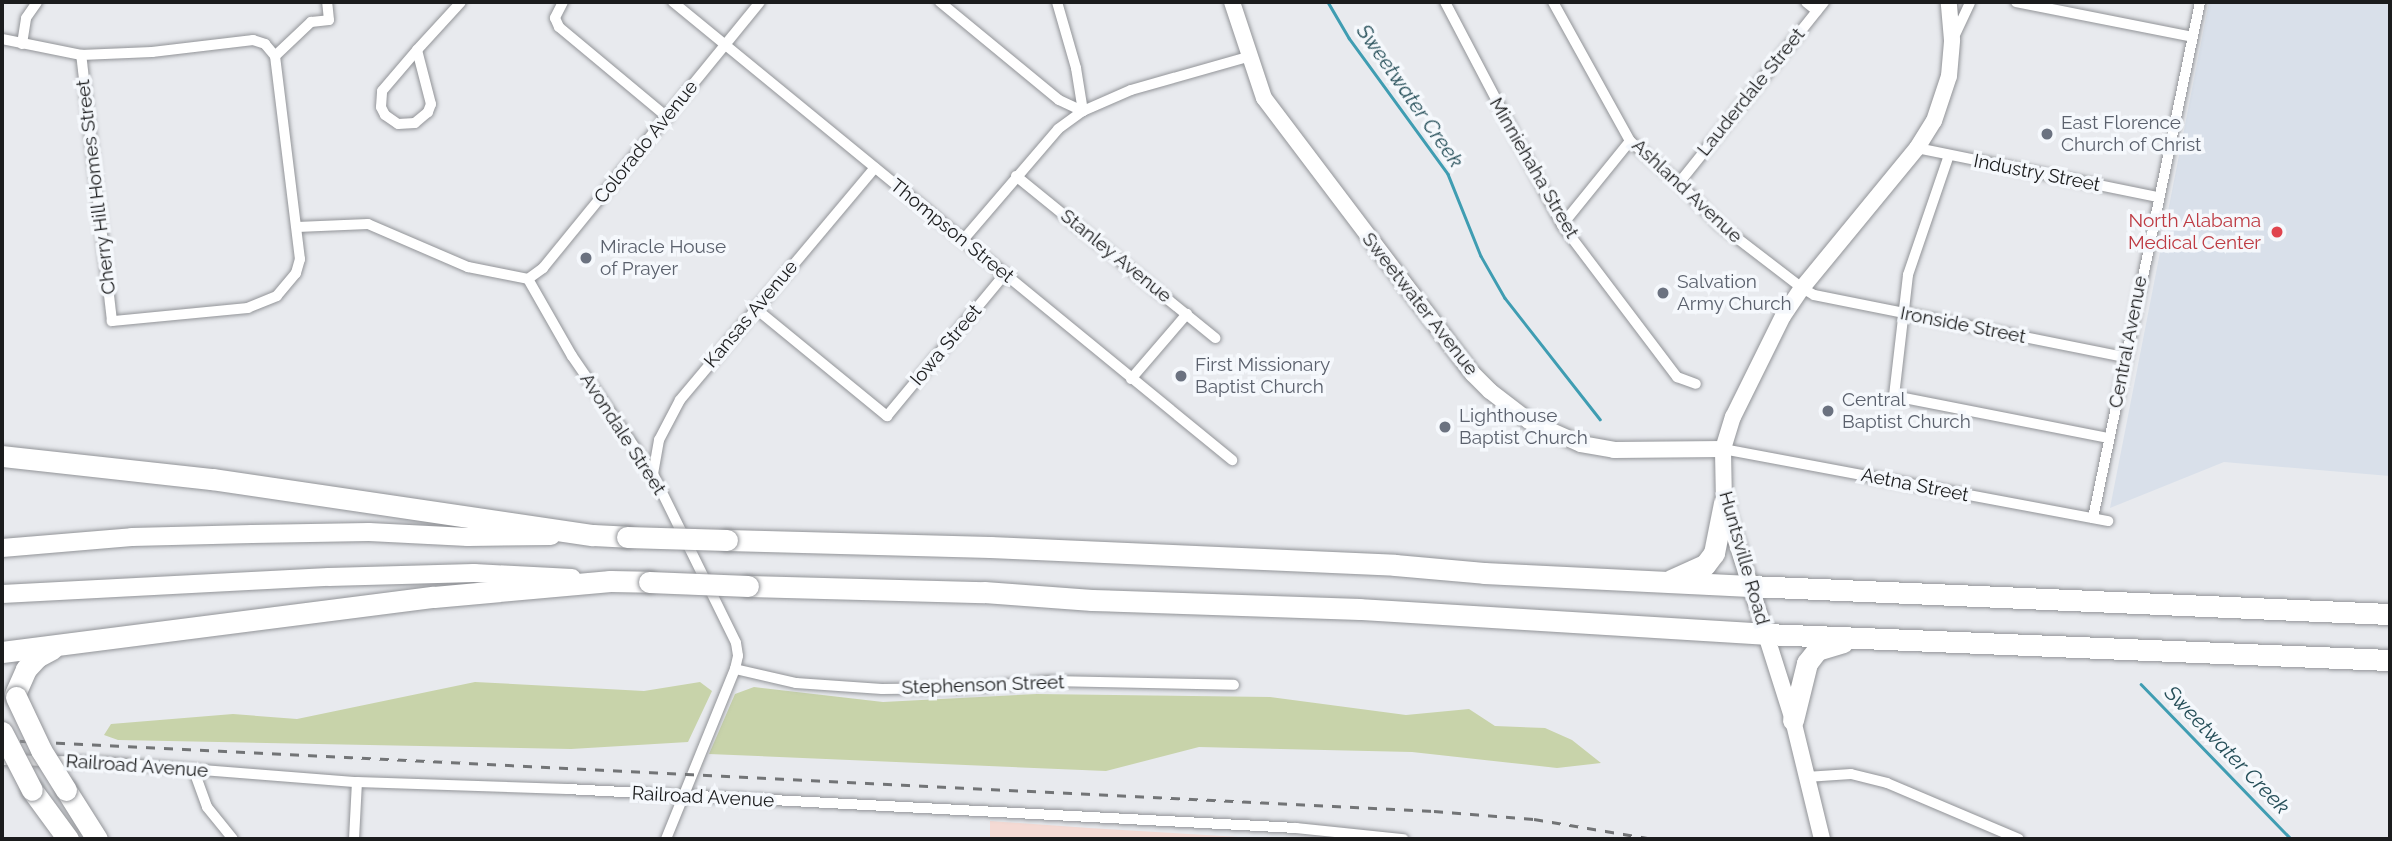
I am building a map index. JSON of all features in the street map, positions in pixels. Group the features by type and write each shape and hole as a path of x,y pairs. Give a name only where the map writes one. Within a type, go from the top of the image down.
{"highway":[{"path":"8,454 238,483 593,535 989,547 1395,565 1485,573 1664,582 2390,614"},
{"path":"1664,582 1705,565 1714,553 1724,503"},
{"path":"2,652 319,610 610,581 984,592 1092,600 1347,608 1766,634 2390,660"},
{"path":"1793,720 1801,678 1807,663 1817,650 1861,636"},
{"path":"16,696 26,669 37,657 55,647"},
{"path":"2,663 41,750 97,839"},
{"path":"2,732 32,790 68,839"}],"main road":[{"name":"Sweetwater Avenue","path":"1232,2 1248,58 1264,98 1474,374 1508,407 1546,430 1581,443 1614,450 1723,449"},
{"name":"Huntsville Road","path":"1822,839 1793,720 1724,503 1723,449 1733,417 1754,372 1802,288 1917,148 1934,121 1949,76 1952,40 1949,2"},
{"path":"6,547 132,537 253,534 593,535"},
{"path":"2,594 226,581 474,573 610,581"}],"street":[{"path":"22,44 26,18 37,2"},
{"path":"275,56 311,22 328,20 327,2"},
{"path":"417,50 430,104 428,112 415,123 398,124 385,115 380,99 382,91 417,50 461,2"},
{"path":"563,2 555,18 559,27 667,117"},
{"name":"Thompson Street","path":"673,2 1232,460"},
{"name":"Colorado Avenue","path":"528,279 544,268 761,2"},
{"path":"940,2 1059,100 1083,111"},
{"path":"1057,2 1076,68 1083,111"},
{"name":"Minniehaha Street","path":"1445,2 1562,225 1677,377 1696,384"},
{"name":"Ashland Avenue","path":"1553,2 1630,141 1679,183 1720,225 1802,288"},
{"path":"1806,2 1820,6"},
{"path":"1952,40 1970,2"},
{"path":"2016,2 2193,37"},
{"name":"Central Avenue","path":"2093,518 2200,2"},
{"name":"Lauderdale Street","path":"1679,183 1820,6"},
{"path":"2,39 81,55"},
{"name":"Cherry Hill Homes Street","path":"253,40 265,44 275,56 300,259 296,273 277,296 248,308 112,321 81,55 152,52 253,40"},
{"path":"964,240 1058,130 1083,111 1132,90 1248,58"},
{"path":"1562,225 1630,141"},
{"name":"Industry Street","path":"1917,148 2158,197"},
{"path":"1949,155 1908,275 1894,396 2109,438"},
{"name":"Kansas Avenue","path":"653,474 659,440 669,417 755,308 875,168"},
{"name":"Stanley Avenue","path":"1016,176 1215,338"},
{"path":"297,227 368,224 468,267 528,279"},
{"name":"Iowa Street","path":"755,308 887,416 1005,275"},
{"name":"Avondale Street","path":"528,279 572,356 653,474 736,643 738,656 734,669"},
{"name":"Ironside Street","path":"1802,288 1814,295 2125,357"},
{"path":"1131,379 1187,314"},
{"name":"Aetna Street","path":"1723,449 2108,521"},
{"path":"666,839 734,669"},
{"name":"Stephenson Street","path":"734,669 796,682 882,689 967,688 1050,681 1234,685"},
{"name":"Railroad Avenue","path":"2,761 90,762 357,782 1296,828 1403,839"},
{"path":"194,771 207,807 233,839"},
{"path":"1806,777 1851,774 1887,783 2019,839"},
{"path":"355,839 357,782"}],"shaded area":[{"name":"North Alabama Medical Center","path":"2209,2 2390,2 2390,476 2224,462 2110,508"},
{"path":"990,821 1089,828 1273,839 990,839"}],"green space":[{"path":"475,682 644,691 700,682 712,691 688,742 571,749 118,740 104,735 111,724 233,714 297,719"},
{"path":"754,687 883,702 1037,694 1270,697 1406,715 1469,709 1495,726 1545,728 1572,740 1601,763 1557,768 1412,752 1199,747 1106,771 709,754 735,694"}],"waterway":[{"name":"Sweetwater Creek","path":"1328,2 1349,38 1448,174 1481,256 1505,298 1600,419"},
{"name":"Sweetwater Creek","path":"2141,684 2291,839"}],"railway":[{"path":"2,740 1434,811 1534,819 1653,839"}],"place":[{"name":"East Florence Church of Christ","path":"2047,134"},
{"name":"North Alabama Medical Center","path":"2277,232"},
{"name":"Miracle House of Prayer","path":"586,258"},
{"name":"Salvation Army Church","path":"1663,293"},
{"name":"First Missionary Baptist Church","path":"1181,376"},
{"name":"Central Baptist Church","path":"1828,411"},
{"name":"Lighthouse Baptist Church","path":"1445,427"}]}
